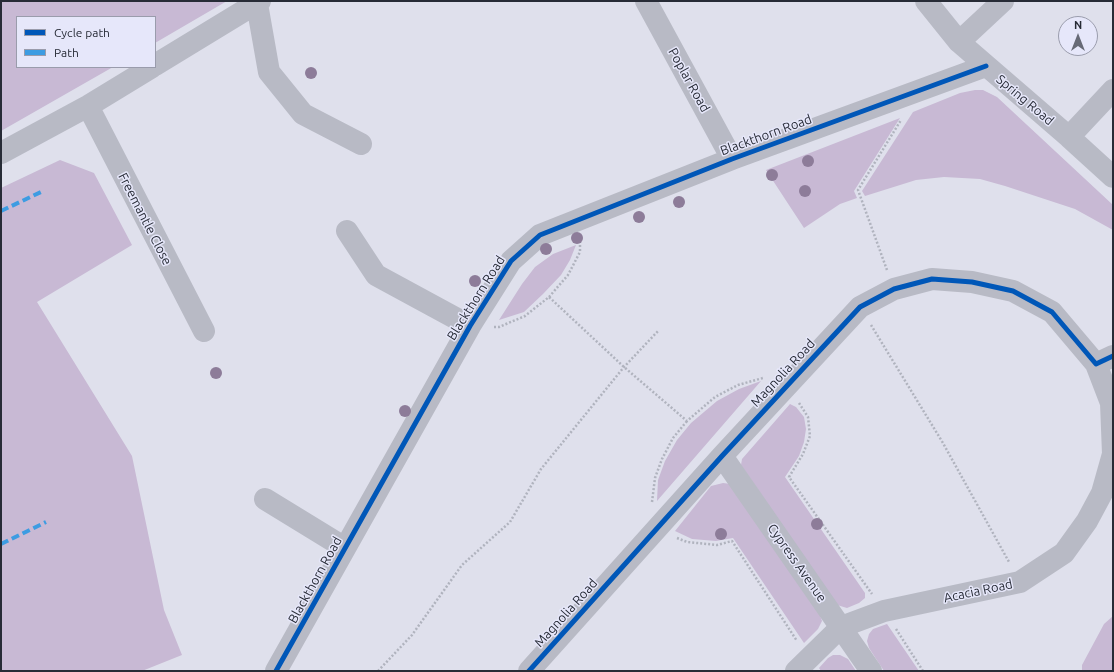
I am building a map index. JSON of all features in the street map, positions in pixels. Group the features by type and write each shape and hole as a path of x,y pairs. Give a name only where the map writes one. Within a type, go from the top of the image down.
{"street":[{"name":"Poplar Road","path":"646,1 732,159"},
{"name":"Spring Road","path":"926,1 959,42 1113,177"},
{"path":"959,42 1003,1"},
{"path":"156,64 258,2 269,72 303,114 362,144"},
{"name":"Blackthorn Road","path":"276,671 470,326 511,261 540,235 732,159 986,66"},
{"path":"1,153 88,106 150,68"},
{"path":"1069,137 1113,90"},
{"name":"Freemantle Close","path":"88,106 204,332"},
{"path":"347,231 376,275 470,326"},
{"name":"Magnolia Road","path":"529,671 722,456 860,306 894,289 932,279 972,282 1013,291 1052,312 1105,360"},
{"name":"Acacia Road","path":"802,665 841,627 884,610 1020,582 1064,553 1088,521 1102,493 1113,454 1111,403 1105,360"},
{"name":"Cypress Avenue","path":"722,456 871,671"},
{"name":"Blackthorn Road","path":"265,499 345,548"}],"path":[{"path":"894,289 858,190 903,116"},
{"path":"548,297 568,275 580,252 581,219"},
{"path":"860,306 943,443 1020,582"},
{"path":"378,671 412,635 462,565 510,522 541,469 624,366 659,330"},
{"path":"687,422 673,438 662,458 655,478 652,510 661,525 671,535 687,542 717,546 732,541 802,665"}],"shaded area":[{"path":"1,1 227,1 156,42 156,16 16,16 16,68 111,68 1,131"},
{"path":"983,90 997,97 1113,205 1113,230 1075,209 980,179 944,177 916,180 865,196 862,191 913,112 960,93"},
{"path":"900,118 854,191 857,198 840,204 804,228 766,170"},
{"path":"60,160 94,173 132,245 37,302 132,456 164,610 182,655 142,671 1,671 1,188"},
{"path":"576,245 570,260 561,275 543,294 524,312 499,320 522,284 535,267 553,254"},
{"path":"761,381 657,501 658,480 665,461 677,440 691,423 717,401 739,389"},
{"path":"790,404 796,407 804,417 806,429 804,442 799,456 785,477 865,593 865,598 859,603 847,608 837,605 741,465 742,459"},
{"path":"723,483 731,484 819,612 822,621 818,629 804,643 733,538 716,541 692,539 675,531 711,486"},
{"path":"1113,616 1113,671 1082,671 1082,665 1104,624"},
{"path":"887,624 919,671 884,671 869,648 867,641 869,634 873,629"},
{"path":"833,655 840,655 848,659 856,671 821,671 819,668 828,658"}],"marked path":[{"path":"1,211 41,192"},
{"path":"1,544 46,522"}],"cycle path":[{"path":"276,671 470,326 511,261 540,235 732,159 986,66"},
{"path":"529,671 722,456 860,307 894,289 932,279 972,282 1013,291 1052,312 1096,364 1113,356"}]}
